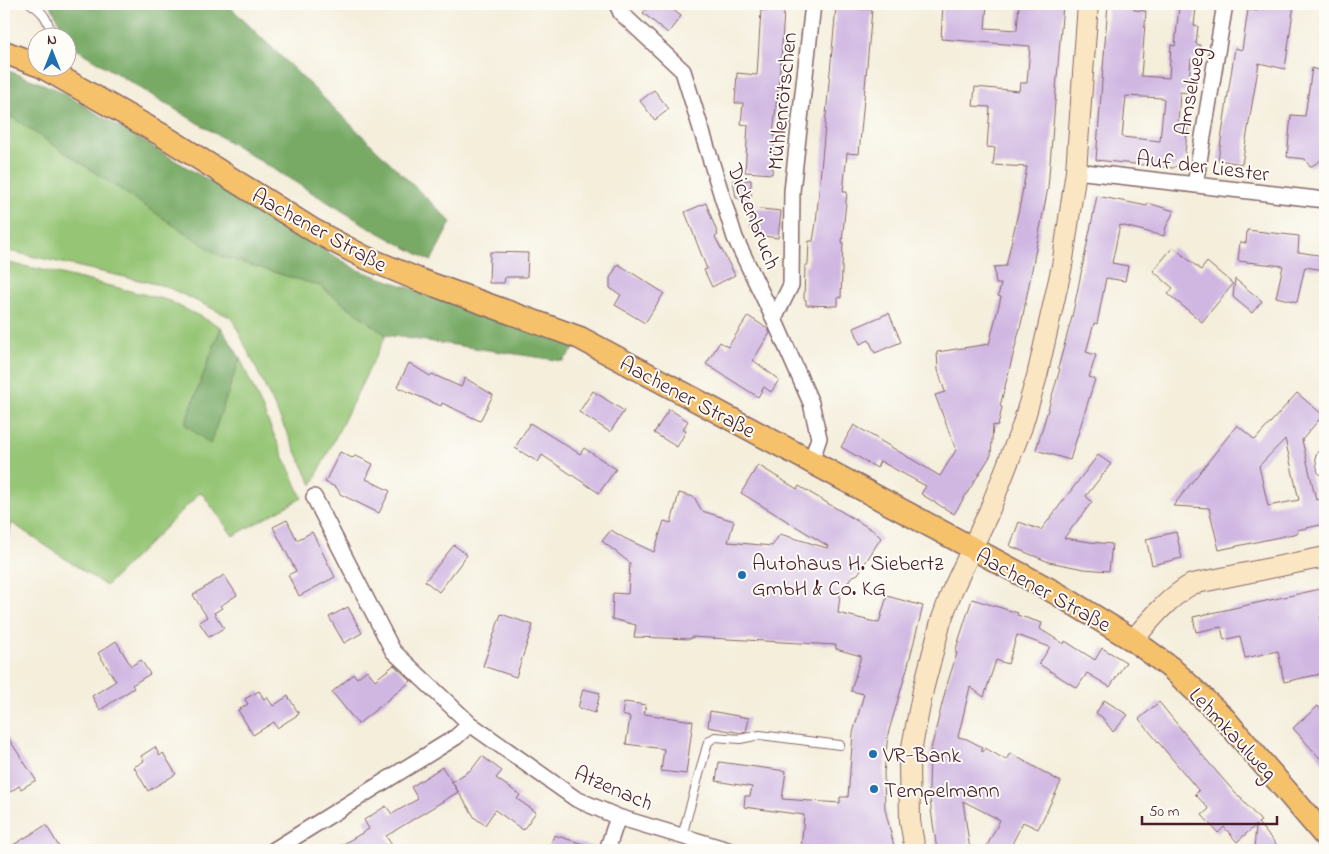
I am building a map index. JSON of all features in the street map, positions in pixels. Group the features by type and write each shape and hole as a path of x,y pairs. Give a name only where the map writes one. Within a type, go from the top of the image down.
{"main road":[{"path":"4,52 28,61"},
{"name":"Aachener Straße","path":"62,78 162,135 313,230 364,257 417,279 580,338 1056,593 1133,640"},
{"name":"Lehmkaulweg","path":"1133,640 1171,668 1223,717 1325,836"}],"street":[{"name":"Dickenbruch","path":"617,4 621,13 683,71 735,238 774,319 810,403 819,438 811,462"},
{"name":"Mühlenrötschen","path":"774,319 791,285 792,192 813,4"},
{"path":"915,850 910,821 909,762 941,622 955,584 1007,469 1022,427 1037,376 1062,266 1076,171 1088,4"},
{"name":"Amselweg","path":"1195,185 1225,4"},
{"name":"Auf der Liester","path":"1076,171 1325,200"},
{"name":"Atzenach","path":"314,497 393,651 470,724 576,799 618,817 724,850"},
{"name":"Aachener Straße","path":"1133,640 1178,592 1192,584 1325,557"},
{"path":"274,850 456,737 470,724"},
{"path":"607,850 618,817"}],"lane":[{"path":"31,4 40,10 49,22 50,28"},
{"path":"1322,470 1320,457 1325,450"},
{"path":"682,836 708,742 715,737 740,739 760,735 840,745"}],"green space":[{"path":"50,4 227,4 451,222 431,261 372,229 78,50 78,28 61,28"},
{"path":"4,69 56,89 358,270 577,346 563,361 386,335 320,286 220,256 4,112"},
{"path":"4,112 220,255 320,286 386,335 312,485 232,318 165,286 4,250"},
{"path":"4,262 167,300 221,327 185,424 210,443 240,358 302,498 233,536 201,492 106,586 12,523 4,550"},
{"path":"221,327 240,358 210,444 185,424"}],"building":[{"path":"650,4 665,4 681,16 668,33 643,13"},
{"path":"943,4 987,4 985,28 1017,30 1019,4 1063,4 1048,188 1022,320 1000,406 1002,407 998,426 993,425 991,455 954,514 921,494 926,486 880,461 877,468 841,447 854,425 940,476 956,450 935,395 945,392 938,370 937,352 989,344 1001,297 998,296 1001,284 996,284 994,267 1006,266 1027,167 993,165 995,148 987,147 990,107 973,106 975,87 1019,91 1020,83 1027,83 1030,46 941,39"},
{"path":"1108,4 1134,4 1134,10 1146,11 1141,76 1169,78 1171,45 1175,46 1179,7 1196,8 1194,25 1198,26 1196,44 1200,45 1199,60 1191,59 1188,93 1180,92 1178,125 1187,126 1184,161 1173,168 1096,160","holes":["1126,96 1164,99 1160,141 1122,137"]},
{"path":"1258,4 1294,4 1285,69 1259,63 1242,164 1218,160 1235,48 1242,50 1248,10 1257,11"},
{"path":"836,7 872,10 859,154 847,153 843,192 847,192 842,242 841,298 838,297 838,306 806,305 806,300 804,299 805,265 808,265 809,241 813,241 816,223"},
{"path":"761,10 784,11 773,135 775,135 772,174 745,172 748,125 741,124 743,103 735,103 737,73 757,75"},
{"path":"1312,68 1325,73 1325,158 1310,167 1305,159 1287,157 1291,115 1305,116"},
{"path":"654,90 669,109 655,120 640,101"},
{"path":"733,180 751,180 751,198 736,198"},
{"path":"1097,196 1147,206 1148,203 1174,211 1164,236 1120,225 1112,263 1128,266 1125,281 1106,278 1097,324 1094,323 1086,352 1096,355 1089,377 1095,379 1070,460 1036,450 1060,369 1058,368 1072,317"},
{"path":"706,203 718,235 715,237 735,275 712,287 704,270 707,269 685,212"},
{"path":"752,208 781,211 778,238 757,235 758,230 750,229"},
{"path":"1247,230 1299,236 1298,252 1325,256 1325,270 1305,267 1297,302 1276,297 1283,266 1238,261 1240,242 1246,243"},
{"path":"1173,247 1201,270 1207,262 1233,284 1202,322 1168,294 1173,288 1153,271"},
{"path":"490,252 528,253 527,277 505,277 504,283 489,283"},
{"path":"618,264 664,293 645,323 615,305 621,295 610,288 610,278"},
{"path":"1235,279 1262,301 1252,313 1233,297"},
{"path":"889,313 901,342 875,353 869,340 860,344 854,328"},
{"path":"748,316 768,329 770,333 753,360 779,380 771,392 764,387 758,397 706,364 720,342 728,347"},
{"path":"409,363 430,376 432,374 461,387 465,378 493,395 480,421 442,403 441,406 397,387"},
{"path":"593,391 624,411 610,432 579,412"},
{"path":"1297,393 1323,415 1302,440 1316,500 1325,498 1325,524 1297,530 1298,533 1219,550 1209,508 1173,506 1237,425 1255,440","holes":["1285,439 1299,500 1268,506 1259,466"]},
{"path":"669,409 688,421 683,429 686,431 677,447 654,433"},
{"path":"530,423 580,454 584,448 616,469 599,493 542,455 538,462 515,448"},
{"path":"340,452 352,458 356,456 373,464 366,479 390,491 379,513 340,494 337,488 325,482"},
{"path":"1098,455 1111,464 1086,496 1092,502 1064,538 1112,544 1109,571 1084,569 1049,562 1010,546 1019,522 1041,530"},
{"path":"758,465 797,489 799,486 874,531 881,538 858,574 851,577 846,586 841,587 838,613 879,623 887,596 923,606 888,734 884,773 885,809 895,850 801,850 804,815 744,807 745,796 750,796 752,787 716,781 719,762 786,771 782,799 840,803 840,797 848,797 853,733 864,694 851,691 861,656 836,649 836,645 691,637 691,639 634,637 636,625 612,619 613,593 628,594 630,563 602,541 611,530 654,552 664,521 671,523 679,493 694,497 702,511 734,521 728,542 772,546 780,534 827,548 828,546 741,493"},
{"path":"287,520 297,540 312,532 335,577 299,596 288,575 296,571 273,527"},
{"path":"1176,532 1182,558 1152,565 1146,539"},
{"path":"454,545 467,555 439,592 425,581"},
{"path":"224,575 237,595 220,606 222,608 214,613 224,628 209,637 199,622 207,617 193,595"},
{"path":"1325,588 1325,614 1320,616 1325,637 1325,673 1284,682 1278,651 1245,658 1240,636 1224,640 1221,627 1196,632 1193,617"},
{"path":"972,599 1018,613 1017,615 1042,623 1040,629 1064,644 1065,641 1095,660 1102,648 1126,662 1110,687 1087,673 1077,688 1039,664 1050,647 1017,635 1008,664 996,660 984,697 970,687 958,737 967,739 982,747 981,751 983,752 985,748 1006,760 1010,753 1061,782 1038,829 1023,822 1009,850 985,850 1000,820 963,801 970,850 937,850 932,817 929,791 930,753 957,653 955,652"},
{"path":"348,607 362,633 344,643 329,617"},
{"path":"501,614 533,625 516,677 483,666"},
{"path":"116,641 131,666 141,660 150,674 132,685 134,688 100,710 92,696 116,681 98,653"},
{"path":"394,665 411,681 358,724 332,692 354,674 357,678 367,670 375,680"},
{"path":"583,689 600,693 595,713 578,708"},
{"path":"259,691 264,699 267,697 273,706 288,696 299,714 277,728 274,722 253,735 238,710 248,704 245,699"},
{"path":"1104,700 1128,715 1113,732 1102,717 1096,713"},
{"path":"624,702 646,705 644,714 693,721 686,774 661,771 664,749 626,744 630,717 622,715"},
{"path":"1159,702 1203,756 1261,821 1258,823 1281,850 1254,850 1256,825 1237,842 1224,827 1218,833 1202,815 1209,809 1195,794 1199,791 1139,719"},
{"path":"1318,706 1325,715 1325,764 1293,728"},
{"path":"710,711 749,718 746,732 742,733 708,727"},
{"path":"4,732 36,780 21,789 19,786 4,796"},
{"path":"155,747 160,756 163,753 176,774 148,791 134,767 144,761 141,756"},
{"path":"482,756 502,771 496,778 520,795 517,799 536,812 523,830 495,810 485,825 475,818 452,782 472,769"},
{"path":"442,767 458,792 386,836 395,850 333,850 369,829 364,820 386,806 392,814 418,799 411,787"},
{"path":"46,825 61,850 5,850"},
{"path":"554,835 593,847 593,850 549,850"}],"place":[{"name":"Autohaus H. Siebertz GmbH & Co. KG","path":"742,575"},
{"name":"VR-Bank","path":"873,754"},
{"name":"Tempelmann","path":"874,789"}]}
